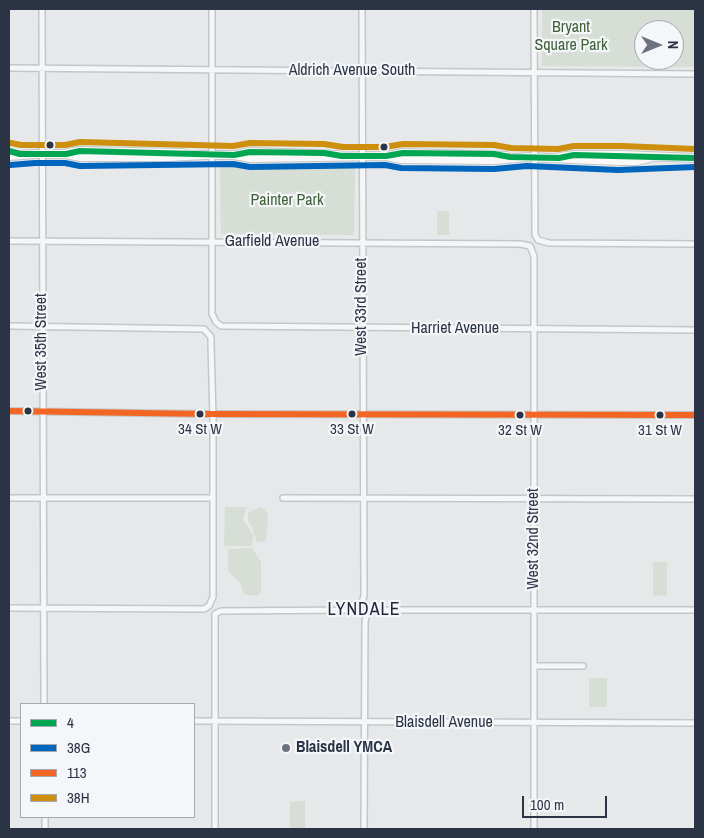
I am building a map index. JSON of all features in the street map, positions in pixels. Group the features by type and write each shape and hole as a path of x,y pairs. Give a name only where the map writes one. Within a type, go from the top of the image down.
{"main road":[{"path":"9,151 20,154"},
{"path":"9,156 20,154 66,154 77,157 234,155 259,158 324,159 342,156 386,156 410,159 494,160 510,157 534,157 618,161 638,161 649,158 695,158"}],"street":[{"name":"West 35th Street","path":"42,9 44,703"},
{"path":"211,242 212,9"},
{"name":"West 33rd Street","path":"214,721 215,614 221,611 354,610 360,605 364,596 362,9"},
{"path":"534,9 534,229 538,240 549,243 695,244"},
{"name":"Aldrich Avenue South","path":"9,68 695,74"},
{"name":"Garfield Avenue","path":"9,241 520,244 530,246 533,250"},
{"name":"Harriet Avenue","path":"211,242 212,314 216,322 227,328 695,330"},
{"name":"West 32nd Street","path":"533,250 534,829"},
{"path":"9,326 200,328 207,332 211,344 213,414 213,596 210,606 204,609 9,608"},
{"path":"9,411 213,414 695,414"},
{"path":"9,498 212,498"},
{"path":"283,498 695,499"},
{"path":"364,829 365,622 368,613 376,610 695,610"},
{"path":"534,666 583,666"},
{"name":"Blaisdell Avenue","path":"195,721 695,723"},
{"path":"214,721 215,829"}],"green space":[{"name":"Bryant Square Park","path":"542,9 695,9 695,67 684,67 684,20 634,20 634,67 542,66"},
{"name":"Painter Park","path":"220,166 355,168 354,235 221,234"},
{"path":"437,211 449,211 449,235 437,235"},
{"path":"225,507 246,507 243,519 253,535 252,546 224,546"},
{"path":"259,507 265,509 268,515 266,541 257,542 248,521 248,513"},
{"path":"252,548 261,562 261,592 257,596 244,594 240,583 228,571 228,549"},
{"path":"653,562 667,562 667,595 653,596"},
{"path":"589,678 607,678 607,707 589,707"},
{"path":"305,801 305,829 290,829 290,802"}],"transit line":[{"name":"38H","path":"11,143 21,145 65,145 80,142 233,146 250,143 324,144 343,147 385,147 403,144 494,145 511,148 558,149 574,146 695,149"},
{"name":"4","path":"9,151 20,154 66,154 80,151 234,155 250,152 324,153 342,156 386,156 403,153 494,154 510,157 559,158 574,155 695,158"},
{"name":"38G","path":"10,165 35,163 65,163 80,166 233,164 250,167 385,165 401,168 494,169 527,166 618,170 695,167"},
{"name":"113","path":"9,411 206,414 695,415"}],"place":[{"name":"34 St W","path":"200,414"},
{"name":"33 St W","path":"352,414"},
{"name":"32 St W","path":"520,415"},
{"name":"31 St W","path":"660,415"},
{"name":"Blaisdell YMCA","path":"286,748"}],"district":[{"name":"LYNDALE","path":"364,610"}]}
